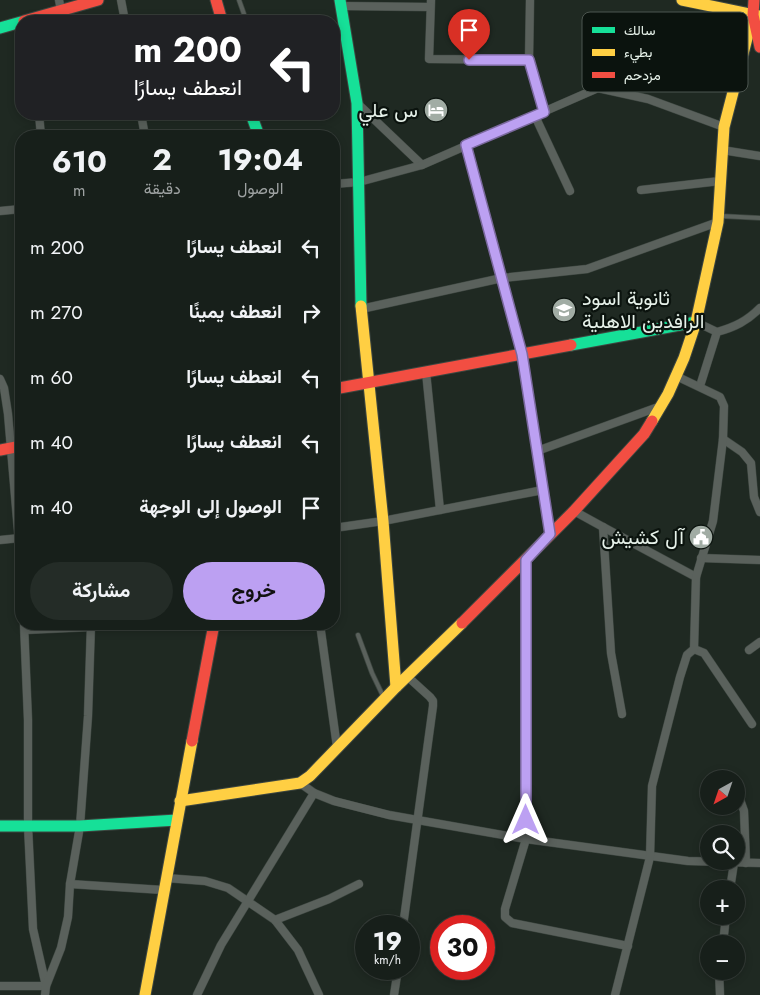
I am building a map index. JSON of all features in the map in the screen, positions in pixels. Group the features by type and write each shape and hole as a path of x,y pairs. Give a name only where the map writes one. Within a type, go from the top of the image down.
{"street":[{"path":"39,15 60,5 98,0"},
{"path":"121,0 124,15"},
{"path":"216,0 220,15"},
{"path":"530,0 529,60 544,112"},
{"path":"682,0 738,12"},
{"path":"754,0 760,47"},
{"path":"396,686 361,309 357,103 341,3 430,4 429,59 529,60"},
{"path":"748,46 757,16"},
{"path":"0,28 15,24"},
{"path":"340,184 360,182 422,165 589,92"},
{"path":"616,92 648,99 724,127"},
{"path":"180,801 300,783 310,776 384,698 408,677 574,511 644,434 676,376 696,322 718,219 724,127 734,92"},
{"path":"357,103 422,165"},
{"path":"535,116 570,191"},
{"path":"466,145 522,354 550,534"},
{"path":"722,150 760,156"},
{"path":"641,190 720,181"},
{"path":"0,210 15,209"},
{"path":"361,309 502,278 587,269 718,219"},
{"path":"340,388 696,322 717,332 733,328 750,318 760,308"},
{"path":"700,386 717,332"},
{"path":"426,372 440,510"},
{"path":"616,995 650,857 652,786 680,677 687,655 694,649 696,576 713,521 723,439 724,406 722,401 716,395 700,386 676,376"},
{"path":"0,379 4,388 15,488"},
{"path":"537,451 661,406"},
{"path":"723,439 742,452 751,463 754,497 760,512"},
{"path":"340,527 382,521 543,490"},
{"path":"574,511 696,576"},
{"path":"603,527 611,653 622,714"},
{"path":"0,540 15,538"},
{"path":"701,558 760,560"},
{"path":"526,560 526,840 505,909 505,917 512,922 628,946"},
{"path":"24,630 28,720 28,826 33,929 46,986"},
{"path":"45,995 46,986 61,948 68,917 70,884 80,826 88,716 91,630"},
{"path":"145,995 213,630"},
{"path":"321,630 337,747"},
{"path":"749,650 760,642"},
{"path":"694,649 704,652 752,724"},
{"path":"404,915 433,701 408,677"},
{"path":"300,783 314,793 334,801 389,816 526,840 650,857 700,862"},
{"path":"197,995 221,945 247,900 314,793"},
{"path":"744,815 746,863 760,863"},
{"path":"0,826 80,826 177,820"},
{"path":"166,878 205,881 228,888 275,920 298,950 319,995"},
{"path":"70,884 163,890"},
{"path":"275,920 329,899 359,884"},
{"path":"394,995 396,980"},
{"path":"719,980 720,995"},
{"path":"0,986 46,986"}],"lane":[{"path":"239,0 244,14"},
{"path":"718,219 760,218"},
{"path":"358,634 372,674 384,698"}],"traffic: fast":[{"path":"340,0 357,103 361,306"},
{"path":"0,28 15,24"},
{"path":"253,120 257,130"},
{"path":"571,345 696,322"},
{"path":"0,826 80,826 177,820"}],"traffic: slow":[{"path":"682,0 740,12"},
{"path":"748,14 760,16"},
{"path":"748,34 753,15"},
{"path":"652,421 668,394 684,358 696,322 718,222 724,127 733,92"},
{"path":"361,306 383,521 396,687"},
{"path":"180,801 300,783 310,776 396,687 462,623"},
{"path":"145,995 192,741"}],"traffic: jam":[{"path":"45,15 98,0"},
{"path":"216,0 220,15"},
{"path":"754,0 753,15 760,47"},
{"path":"340,388 571,345"},
{"path":"462,623 574,511 644,434 652,421"},
{"path":"0,450 15,447"},
{"path":"192,741 213,630"}],"place":[{"name":"س علي","path":"436,110"},
{"name":"ثانوية اسود الرافدين الاهلية","path":"564,310"},
{"name":"آل كشيش","path":"701,537"}],"route":[{"path":"469,60 529,60 544,112 466,145 522,354 550,534 526,560 526,820"}]}
